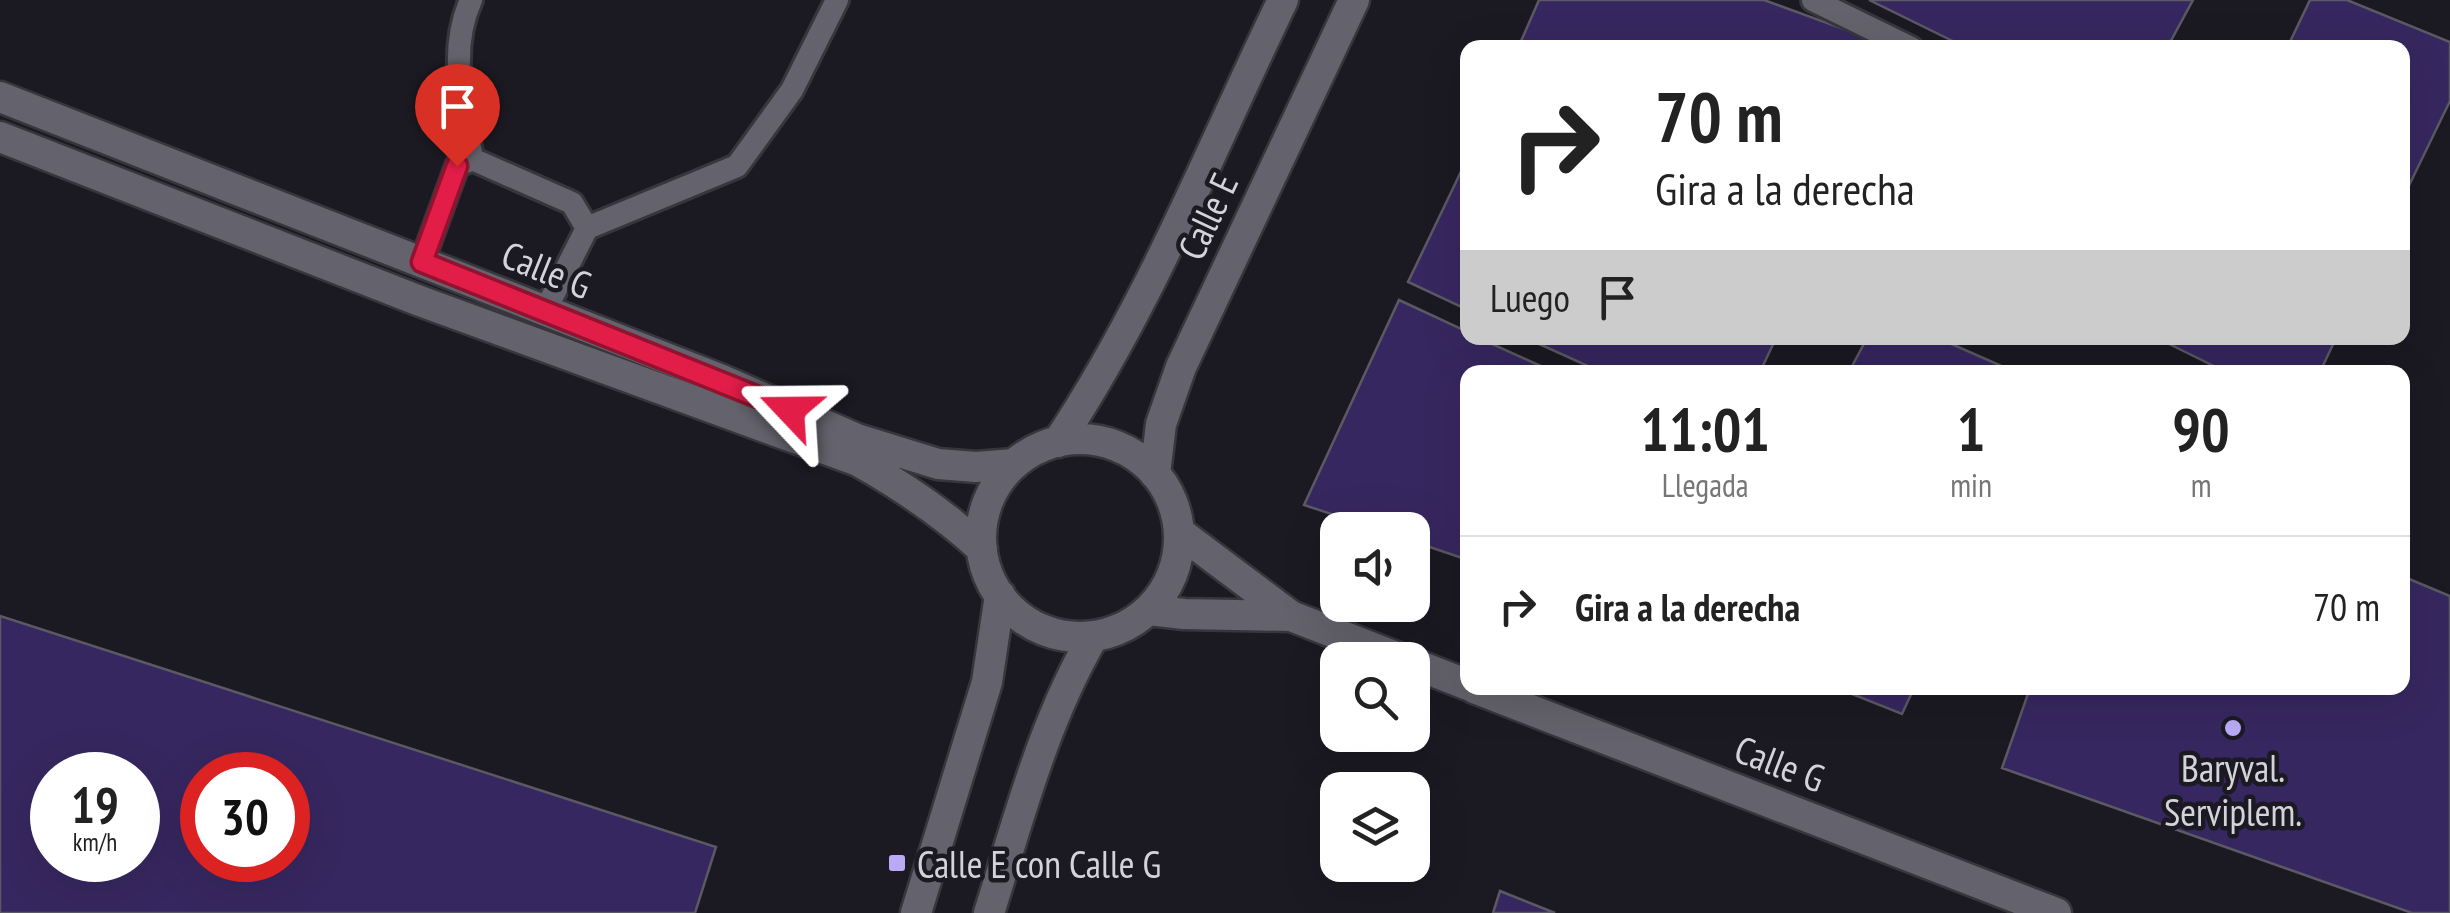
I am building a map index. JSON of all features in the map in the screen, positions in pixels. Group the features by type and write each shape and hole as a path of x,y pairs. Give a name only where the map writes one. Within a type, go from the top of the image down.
{"street":[{"name":"Calle E","path":"1058,442 1117,348 1283,0"},
{"name":"Calle E","path":"1155,474 1161,424 1181,366 1354,0"},
{"name":"Calle G","path":"0,97 904,456 976,467 1014,464"},
{"name":"Calle G","path":"0,138 420,301 858,461 908,488 982,550"},
{"path":"1080,439 1111,444 1140,459 1155,474 1176,511 1179,532 1173,574 1149,610 1114,632 1093,637 1066,637 1040,630 1018,615 1000,596 988,574 982,550 988,502 999,482 1028,454 1058,442 1080,439"},
{"path":"1179,532 1291,616 1358,642"},
{"path":"916,913 987,682 1000,596"},
{"path":"1149,610 1291,616"},
{"path":"990,913 1045,732 1068,678 1093,637"},
{"path":"1430,671 1460,682"},
{"name":"Calle G","path":"1492,695 2056,913"}],"lane":[{"path":"471,0 464,14 457,72 472,159"},
{"path":"544,311 587,228 737,166 792,90 836,0"},
{"path":"1813,0 1896,40"},
{"path":"422,262 457,166 472,159 572,203 587,228"}],"building":[{"path":"1539,0 1764,0 1874,40 1522,40"},
{"path":"1869,0 2193,0 2171,40 1951,40"},
{"path":"2310,0 2347,0 2450,42 2450,101 2410,184 2410,40 2291,40"},
{"path":"1460,174 1460,306 1408,282"},
{"path":"1399,300 1460,328 1460,345 1494,345 1539,365 1460,365 1460,557 1430,547 1430,512 1325,512 1304,505"},
{"path":"1541,345 1773,345 1763,365 1586,365"},
{"path":"1863,345 1954,345 1999,365 1853,365"},
{"path":"2171,345 2333,345 2323,365 2212,365"},
{"name":"Baryval. Serviplem.","path":"2410,579 2450,596 2450,913 2412,913 2002,768 2028,695 2410,695"},
{"path":"0,616 716,847 695,913 0,913"},
{"path":"1854,695 1911,695 1902,714"},
{"path":"1500,891 1555,913 1493,913"}],"place":[{"name":"Baryval. Serviplem.","path":"2233,728"},
{"name":"Calle E con Calle G","path":"897,863"}],"route":[{"path":"457,166 422,262 790,410"}]}
